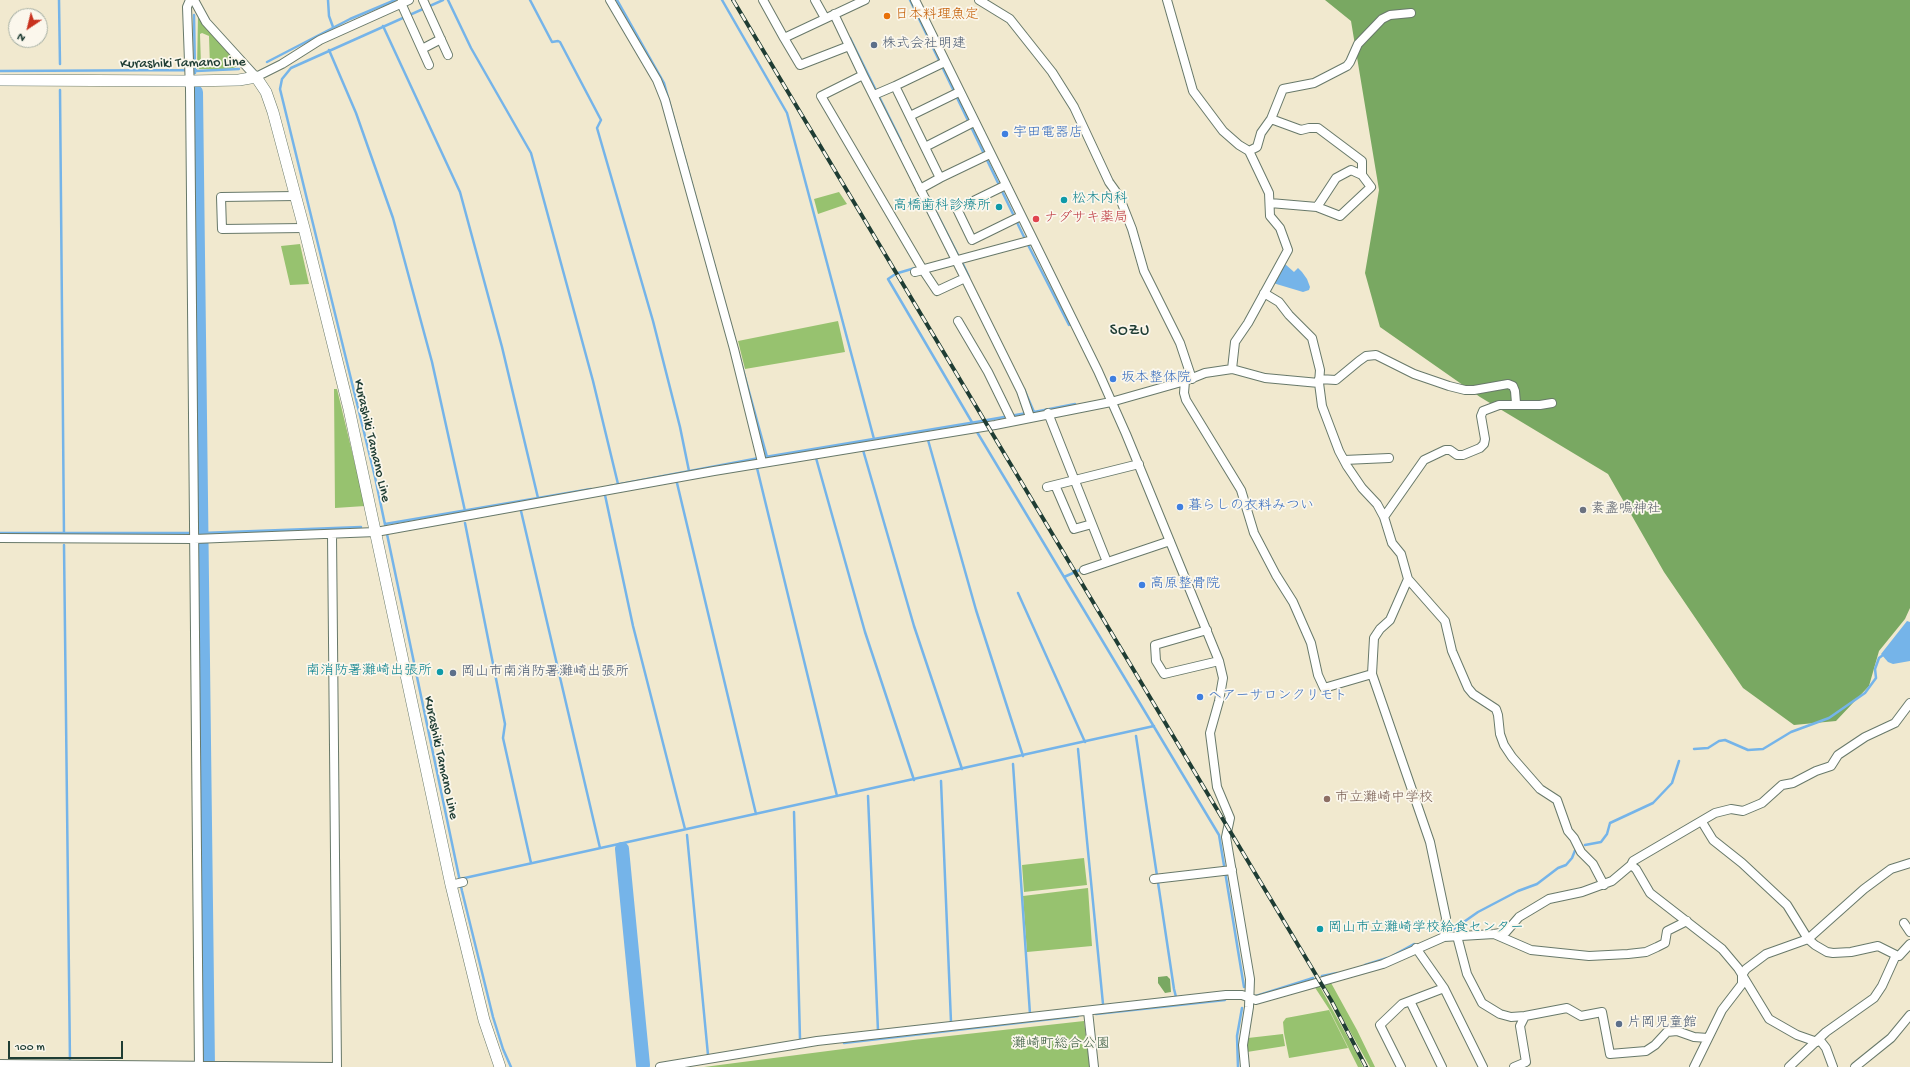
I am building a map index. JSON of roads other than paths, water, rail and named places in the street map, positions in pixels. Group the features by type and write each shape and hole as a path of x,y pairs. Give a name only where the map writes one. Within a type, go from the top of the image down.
{"main road":[{"name":"Kurashiki Tamano Line","path":"0,80 190,74 239,80 256,77 266,92 296,196 349,409 383,531 458,883 484,1020 500,1067"}],"street":[{"path":"190,0 187,7 190,74 201,1066"},
{"path":"194,0 206,22 256,77 282,64 320,40 405,2 407,15 429,65"},
{"path":"610,0 657,80 665,100 734,349 762,460"},
{"path":"762,0 800,65 849,46"},
{"path":"815,0 825,18"},
{"path":"784,38 865,0"},
{"path":"915,0 942,64 986,156 1028,241 1065,303 1111,402 1139,464 1219,661 1223,678 1210,733 1217,787 1230,818 1226,837 1228,870 1250,979 1243,1045 1245,1067"},
{"path":"980,0 1010,19 1052,72 1074,107 1109,182 1119,196 1132,229 1144,271 1180,343 1189,380 1184,393 1186,400 1241,490 1254,533 1276,575 1293,602 1311,643 1318,675 1324,688 1372,674"},
{"path":"1167,0 1193,91 1223,131 1239,146 1249,151 1269,193 1270,216 1280,228 1288,250 1236,342 1232,369"},
{"path":"425,5 448,55"},
{"path":"1249,151 1257,147 1261,133 1271,119 1283,89 1314,83 1346,66 1350,62 1358,44 1382,19 1390,15 1411,13"},
{"path":"834,14 863,75 876,94 923,188 1030,414"},
{"path":"422,49 441,39"},
{"path":"876,94 942,64"},
{"path":"863,75 821,96 921,269 937,291 965,278"},
{"path":"895,86 940,178"},
{"path":"910,116 956,93"},
{"path":"1271,119 1301,130 1318,128 1362,161 1362,175"},
{"path":"925,147 971,124"},
{"path":"923,188 940,178 986,156"},
{"path":"1270,203 1316,207 1340,216 1371,187 1362,175 1351,170 1336,178 1316,207"},
{"path":"1002,187 957,209 972,240 1017,218"},
{"path":"296,196 221,197 222,229 304,228"},
{"path":"921,269 955,258 1028,241"},
{"path":"1264,293 1279,302 1289,315 1312,338 1320,370 1319,381 1322,406 1344,460 1362,488 1377,504 1384,517 1392,543 1401,554 1408,579 1445,621 1452,651 1468,688 1473,694 1496,709 1499,729 1504,746 1540,789 1557,800 1568,831 1574,838 1580,852 1593,864 1604,885"},
{"path":"958,321 988,372 1010,417"},
{"path":"0,538 195,536 207,539 383,531 762,460 1010,417 1048,413 1111,402 1189,380 1205,373 1232,369 1271,379 1319,381 1336,380 1366,356 1376,356 1414,374 1464,390 1508,384 1512,386 1516,403"},
{"path":"1384,517 1424,460 1445,450 1450,450 1457,455 1463,455 1480,448 1484,444 1485,438 1481,416 1483,411 1499,404 1516,403 1540,405 1552,403"},
{"path":"1048,413 1107,562"},
{"path":"1344,460 1389,458"},
{"path":"1092,524 1074,529 1051,486 1139,464"},
{"path":"0,1064 336,1067 332,534"},
{"path":"1084,570 1170,541"},
{"path":"1408,579 1390,620 1380,629 1374,638 1372,674 1430,842 1446,918 1444,936"},
{"path":"1206,630 1155,644 1156,661 1164,674 1219,661"},
{"path":"660,1067 818,1042 1226,995 1242,995 1256,1000 1383,964 1444,936 1494,934 1506,932 1519,917 1549,899 1604,885 1612,881 1631,866 1633,861 1720,811 1731,809 1743,811 1762,803 1782,785 1793,783 1816,771 1831,766 1838,755 1865,737 1895,723 1910,703"},
{"path":"1702,822 1713,840 1742,863 1787,905 1808,939 1821,949 1833,953 1852,952 1878,946 1899,956 1910,944"},
{"path":"1694,1067 1722,1010 1742,984 1742,975 1746,969 1766,954 1808,939 1854,900 1864,889 1891,869 1910,863"},
{"path":"1631,866 1636,869 1650,893 1722,949 1742,975 1769,1019 1797,1036 1818,1041 1826,1048 1833,1067"},
{"path":"1156,879 1228,870"},
{"path":"1494,934 1531,950 1589,956 1628,954 1646,952 1665,943 1668,931 1687,921"},
{"path":"1904,923 1910,932"},
{"path":"1457,936 1467,974 1482,1003 1500,1014 1511,1017 1525,1016 1568,1008 1582,1016 1602,1012 1610,1054 1646,1051 1655,1045 1667,1032 1678,1031 1694,1037 1708,1038"},
{"path":"1416,948 1444,988 1483,1067"},
{"path":"1789,1067 1818,1041 1874,998 1882,986 1896,955"},
{"path":"1401,1067 1380,1025 1394,1011 1410,1001 1444,988"},
{"path":"1410,1001 1442,1067"},
{"path":"1088,1011 1094,1067"},
{"path":"1854,1067 1891,1038 1910,1015"},
{"path":"1514,1067 1526,1062 1520,1026 1525,1016"}],"water":[{"path":"1285,264 1294,272 1298,268 1302,272 1307,279 1310,287 1309,290 1303,292 1273,283"},
{"path":"1907,621 1910,622 1910,661 1893,664 1888,662 1881,654"}],"waterway":[{"path":"59,0 60,64"},
{"path":"328,0 329,16 333,27"},
{"path":"267,62 350,19 395,0"},
{"path":"443,0 291,68 282,79 280,89 375,477 462,891 493,1017 503,1049 511,1067"},
{"path":"448,0 471,48 531,153 593,381 618,484"},
{"path":"530,0 552,42 560,42 601,120 597,128 653,321 680,427 689,471"},
{"path":"617,0 664,83 767,457"},
{"path":"722,0 787,113 874,439"},
{"path":"910,0 1025,239 1069,325"},
{"path":"194,15 195,73"},
{"path":"383,26 460,192 502,347 538,498"},
{"path":"850,38 901,141"},
{"path":"329,50 356,113 393,218 432,362 465,511"},
{"path":"196,71 239,69"},
{"path":"0,71 196,70"},
{"path":"60,90 64,536"},
{"path":"196,92 208,1067"},
{"path":"933,206 959,257"},
{"path":"962,262 969,277"},
{"path":"898,273 915,268"},
{"path":"894,275 888,279 973,424"},
{"path":"1024,389 1034,412"},
{"path":"1034,412 1075,404"},
{"path":"987,420 1027,413"},
{"path":"610,486 759,458 982,421"},
{"path":"977,432 1219,835 1244,987"},
{"path":"928,440 976,610 1023,756"},
{"path":"863,450 914,626 962,769"},
{"path":"816,458 865,632 914,780"},
{"path":"757,468 837,796"},
{"path":"677,483 756,814"},
{"path":"385,524 591,489"},
{"path":"605,495 633,626 685,829"},
{"path":"521,511 600,848"},
{"path":"465,523 505,724 503,738 531,863"},
{"path":"0,533 202,533 361,527"},
{"path":"64,545 70,1063"},
{"path":"1064,577 1082,569"},
{"path":"1018,593 1085,742"},
{"path":"1694,749 1708,748 1719,741 1725,740 1748,750 1763,749 1791,732 1829,718 1865,693 1876,678 1875,669 1879,658 1883,655"},
{"path":"460,879 1154,726"},
{"path":"1136,736 1176,997"},
{"path":"1078,749 1103,1004"},
{"path":"1585,845 1601,842 1607,834 1610,823 1653,803 1672,783 1679,761"},
{"path":"1013,764 1030,1014"},
{"path":"941,781 951,1022"},
{"path":"868,796 878,1031"},
{"path":"794,812 800,1039"},
{"path":"687,835 708,1055"},
{"path":"1448,933 1478,912 1518,891 1537,884 1558,868 1566,865 1572,858 1576,848"},
{"path":"622,849 643,1065"},
{"path":"1392,956 1414,944"},
{"path":"1365,965 1387,958"},
{"path":"1322,976 1337,973"},
{"path":"1256,996 1313,978"},
{"path":"1096,1014 1225,1000"},
{"path":"1238,1067 1237,1036 1242,1008"},
{"path":"844,1043 1078,1016"}],"railway":[{"path":"733,0 1331,1000 1366,1067"}],"place":[{"name":"日本料理魚定","path":"887,16"},
{"name":"株式会社明建","path":"874,45"},
{"name":"宇田電器店","path":"1005,134"},
{"name":"松木内科","path":"1064,200"},
{"name":"高橋歯科診療所","path":"999,207"},
{"name":"ナダサキ薬局","path":"1036,219"},
{"name":"坂本整体院","path":"1113,379"},
{"name":"暮らしの衣料みつい","path":"1180,507"},
{"name":"素盞嗚神社","path":"1583,510"},
{"name":"高原整骨院","path":"1142,585"},
{"name":"南消防署灘崎出張所","path":"440,672"},
{"name":"岡山市南消防署灘崎出張所","path":"453,673"},
{"name":"ヘアーサロンクリモト","path":"1200,697"},
{"name":"市立灘崎中学校","path":"1327,799"},
{"name":"岡山市立灘崎学校給食センター","path":"1320,929"},
{"name":"片岡児童館","path":"1619,1024"}],"district":[{"name":"SOZU","path":"1130,332"}],"park label":[{"name":"灘崎町総合公園","path":"1061,1045"}]}
